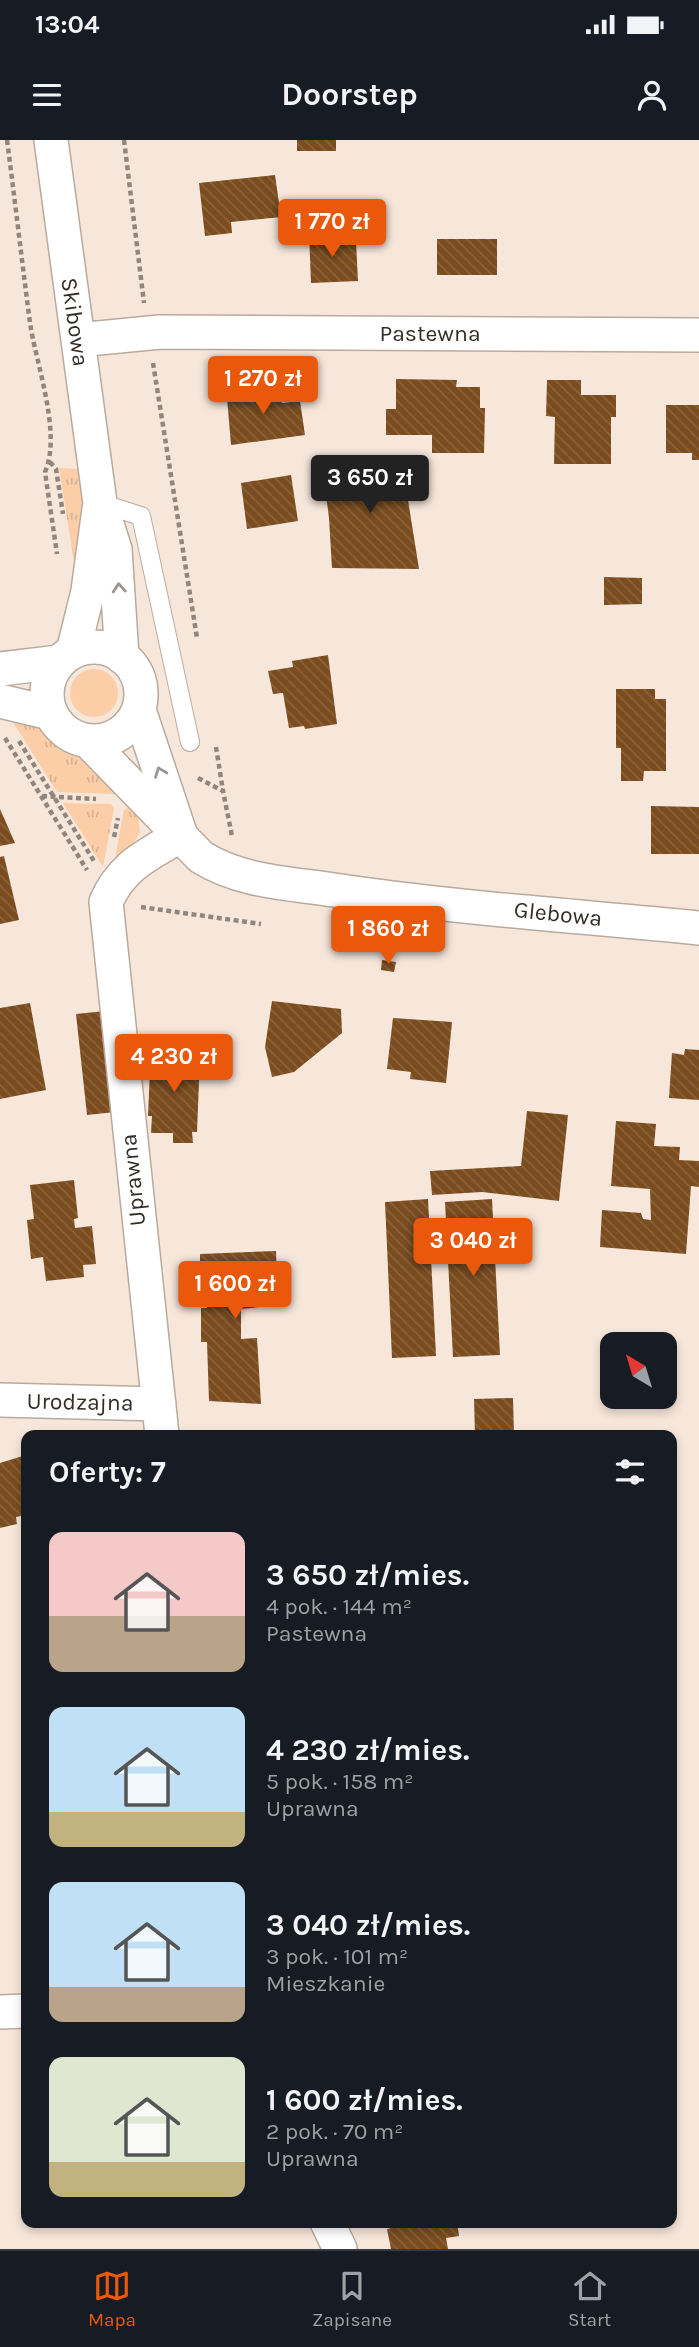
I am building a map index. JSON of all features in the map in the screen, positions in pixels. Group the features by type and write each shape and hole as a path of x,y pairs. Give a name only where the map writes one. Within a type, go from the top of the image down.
{"street":[{"name":"Skibowa","path":"51,140 100,503 115,549 122,657"},
{"name":"Pastewna","path":"78,341 148,332 699,335"},
{"name":"Skibowa","path":"66,657 88,591 100,503"},
{"path":"0,669 66,657 98,647 122,657 139,680 139,710 131,724 119,735 104,741 88,741 72,737 59,727 50,713 47,687 66,657"},
{"path":"0,701 50,713"},
{"name":"Glebowa","path":"139,710 181,835"},
{"name":"Glebowa","path":"88,741 201,857 223,871 380,897 699,928"},
{"path":"106,902 115,882 127,868 181,835"},
{"name":"Uprawna","path":"106,902 138,1229 160,1419"},
{"name":"Urodzajna","path":"0,1400 160,1419"},
{"path":"0,2012 21,2011"},
{"path":"330,2228 340,2249"}],"lane":[{"path":"100,503 141,516 190,742"}],"path":[{"path":"7,140 30,323 47,410 50,461 45,472 58,559"},
{"path":"124,140 148,332 197,640"},
{"path":"16,736 99,870 106,902"},
{"path":"214,739 233,842"},
{"path":"188,773 223,791"},
{"path":"41,796 108,799"}],"green space":[{"path":"59,468 81,469 87,518 75,568"},
{"path":"94,669 111,676 118,693 111,710 94,717 77,710 70,693 77,676"},
{"path":"11,719 36,726 57,746 86,758 121,789 113,794 57,792"},
{"path":"63,803 111,804 114,809 103,867"},
{"path":"132,804 138,814 140,832 132,846 115,858 124,810"}],"building":[{"path":"297,140 336,140 336,151 297,151"},
{"path":"275,175 281,217 231,222 232,233 205,236 199,183"},
{"path":"339,232 339,243 356,242 358,281 311,283 309,233"},
{"path":"437,239 497,239 497,275 437,275"},
{"path":"268,379 270,390 280,388 282,403 300,401 305,435 231,445 227,398 249,394 248,383"},
{"path":"396,379 457,380 456,387 480,387 480,408 485,408 484,453 432,453 432,435 386,435 386,409 396,409"},
{"path":"547,380 581,380 581,395 616,395 616,417 611,417 611,464 554,464 555,417 546,416"},
{"path":"666,405 699,405 699,460 692,460 692,453 666,453"},
{"path":"401,456 419,569 332,568 322,464"},
{"path":"291,475 298,521 247,529 241,483"},
{"path":"604,577 642,578 642,604 604,605"},
{"path":"328,655 337,724 305,729 304,726 289,728 283,693 273,694 268,671 293,667 292,661"},
{"path":"616,689 655,689 655,699 666,699 666,771 644,771 643,781 621,781 621,748 616,748"},
{"path":"651,806 699,807 699,854 651,854"},
{"path":"0,809 15,843 0,846"},
{"path":"4,856 19,920 0,924 0,857"},
{"path":"382,960 396,962 394,972 381,970"},
{"path":"272,1001 341,1009 342,1033 294,1072 272,1077 265,1047"},
{"path":"30,1003 46,1090 0,1099 0,1008"},
{"path":"105,1011 115,1112 87,1115 76,1014"},
{"path":"393,1018 452,1022 446,1083 410,1079 411,1072 387,1069"},
{"path":"151,1045 172,1046 172,1054 200,1057 197,1132 192,1132 193,1143 173,1143 173,1133 151,1133 152,1116 148,1116"},
{"path":"685,1049 699,1050 699,1100 669,1098 672,1053 684,1055"},
{"path":"527,1111 568,1115 559,1201 482,1192 432,1195 430,1171 521,1166"},
{"path":"616,1121 656,1124 654,1146 680,1147 679,1160 699,1161 699,1187 691,1186 686,1254 600,1247 602,1210 641,1213 643,1219 651,1220 650,1189 611,1186"},
{"path":"74,1180 78,1218 74,1219 75,1228 92,1226 96,1264 83,1265 84,1277 46,1281 43,1257 31,1259 27,1220 34,1219 30,1185"},
{"path":"428,1199 436,1356 392,1358 385,1202"},
{"path":"492,1199 500,1355 453,1357 445,1202"},
{"path":"276,1251 278,1305 241,1309 241,1339 257,1338 261,1404 209,1401 207,1342 201,1342 201,1308 207,1308 206,1274 200,1274 200,1254"},
{"path":"513,1398 514,1430 475,1430 474,1399"},
{"path":"21,1457 21,1516 16,1517 17,1524 0,1528 0,1463"},
{"path":"458,2228 459,2236 446,2238 448,2249 391,2249 387,2229"}]}
